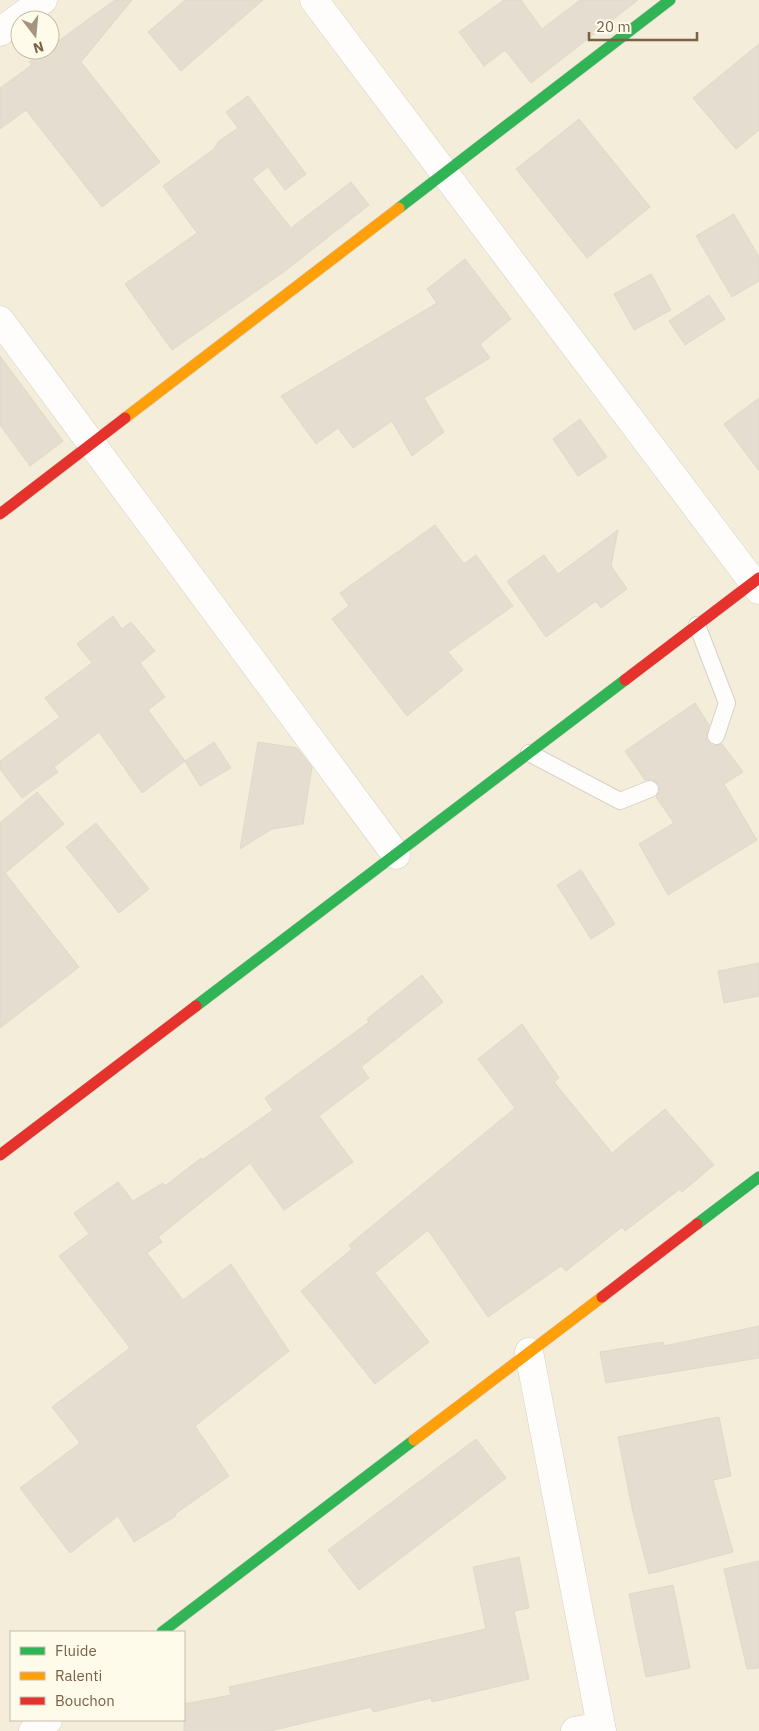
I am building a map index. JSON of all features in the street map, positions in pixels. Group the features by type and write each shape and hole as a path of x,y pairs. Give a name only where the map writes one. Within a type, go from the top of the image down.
{"main road":[{"path":"0,514 670,0"},
{"path":"0,1155 697,625 757,583"},
{"path":"163,1631 759,1177"}],"street":[{"path":"0,32 43,0"},
{"path":"314,0 757,583"},
{"path":"0,320 396,855"},
{"path":"529,1352 602,1728 575,1731"},
{"path":"33,1731 47,1721"}],"lane":[{"path":"697,625 727,703 716,736"},
{"path":"529,753 620,802 650,788"}],"shaded area":[{"path":"0,0 759,0 759,1731 0,1731"}],"building":[{"path":"115,0 132,0 81,62 160,162 102,207 26,110 0,129 0,88 32,65 29,62 32,60 60,60 60,40"},
{"path":"185,0 263,0 181,71 148,32"},
{"path":"504,0 521,0 542,29 580,0 638,0 531,83 505,50 484,66 459,32"},
{"path":"759,44 759,130 736,149 693,98"},
{"path":"248,96 306,174 285,190 268,167 252,179 291,228 351,182 369,205 285,271 172,350 125,284 197,233 163,186 214,149 218,142 238,128 226,112"},
{"path":"579,119 650,207 587,258 516,169"},
{"path":"734,214 759,257 759,281 732,297 696,236"},
{"path":"465,259 511,319 480,344 490,358 424,398 444,432 412,456 392,421 353,448 338,428 316,444 281,396 437,303 427,289"},
{"path":"651,274 671,310 634,330 614,294"},
{"path":"709,295 725,319 685,345 669,321"},
{"path":"0,356 63,441 30,466 0,425"},
{"path":"759,398 759,471 724,424"},
{"path":"580,419 607,457 578,476 553,439"},
{"path":"435,525 464,564 476,555 513,606 448,652 463,670 407,716 332,619 349,606 340,593"},
{"path":"618,530 611,566 627,589 601,608 596,601 546,637 507,581 544,555 558,574"},
{"path":"113,616 122,629 131,622 155,651 140,663 165,697 148,710 185,761 142,793 99,732 54,767 58,772 22,798 0,769 0,761 60,717 45,698 92,663 77,644"},
{"path":"695,703 709,725 706,738 708,742 713,746 722,744 743,772 724,784 757,840 668,895 639,844 674,823 656,797 660,791 659,785 652,779 645,780 625,751"},
{"path":"214,742 231,768 200,786 185,761"},
{"path":"258,742 297,748 312,767 303,824 272,829 240,849"},
{"path":"37,792 64,824 5,873 79,967 0,1028 0,823"},
{"path":"96,823 149,889 119,913 66,847"},
{"path":"581,870 615,924 591,939 557,885"},
{"path":"759,963 759,996 724,1003 718,971"},
{"path":"422,975 443,1002 361,1067 369,1078 319,1116 353,1162 284,1210 250,1163 158,1237 162,1242 147,1253 183,1300 231,1264 289,1351 195,1426 229,1476 175,1514 176,1516 134,1542 118,1516 70,1553 20,1488 80,1443 52,1407 130,1348 59,1256 89,1234 74,1213 118,1182 133,1201 163,1183 165,1186 201,1158 202,1160 273,1110 265,1098 369,1022 367,1019"},
{"path":"522,1024 559,1078 554,1082 612,1153 665,1109 714,1165 682,1192 680,1189 625,1231 622,1227 566,1271 561,1266 488,1317 428,1230 375,1273 429,1342 375,1384 301,1291 352,1249 349,1245 515,1108 478,1059"},
{"path":"759,1326 759,1358 606,1383 600,1352 663,1342 664,1346"},
{"path":"719,1417 731,1476 713,1480 733,1552 649,1574 633,1513 618,1437"},
{"path":"476,1439 506,1478 359,1590 328,1550"},
{"path":"519,1557 529,1608 514,1611 529,1679 432,1702 431,1698 373,1712 371,1707 270,1731 184,1731 185,1704 231,1695 229,1687 486,1629 473,1567"},
{"path":"759,1561 759,1668 747,1669 724,1569"},
{"path":"673,1585 690,1668 646,1677 629,1594"}],"traffic: fast":[{"path":"399,208 670,0"},
{"path":"196,1006 625,680"},
{"path":"697,1224 759,1177"},
{"path":"163,1631 414,1440"}],"traffic: slow":[{"path":"125,418 399,208"},
{"path":"414,1440 602,1297"}],"traffic: jam":[{"path":"0,514 125,418"},
{"path":"625,680 759,578"},
{"path":"0,1155 196,1006"},
{"path":"602,1297 697,1224"}]}
